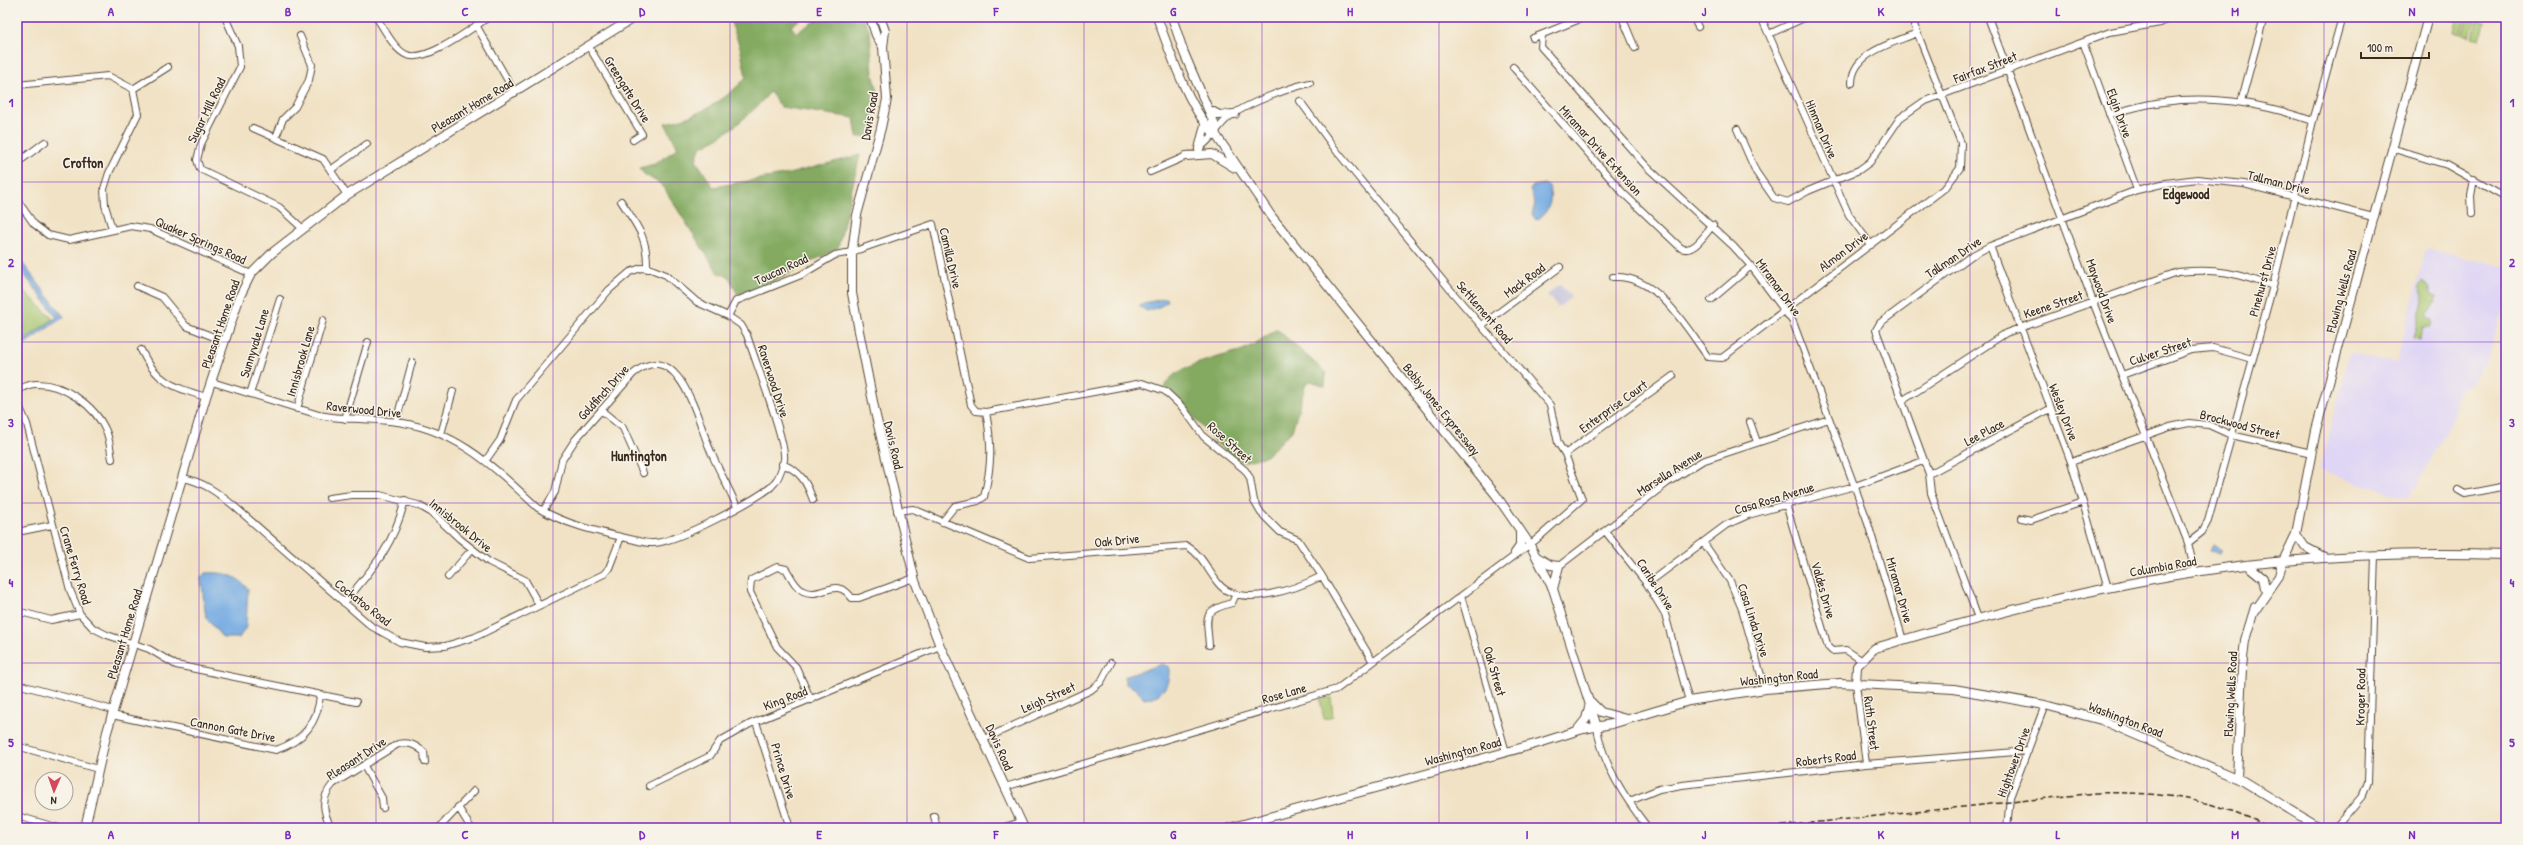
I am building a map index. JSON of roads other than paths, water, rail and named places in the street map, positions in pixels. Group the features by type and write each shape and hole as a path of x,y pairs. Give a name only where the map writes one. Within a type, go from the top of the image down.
{"main road":[{"name":"Pleasant Home Road","path":"85,828 112,713 206,397 240,296 251,274 272,253 302,228 347,195 515,93 635,17"},
{"name":"Davis Road","path":"870,17 876,35 883,47"},
{"name":"Davis Road","path":"880,17 884,31 883,47 887,99 881,128 858,208 852,252 852,293 858,331 897,511 914,578 940,646 1023,825"},
{"name":"Bobby Jones Expressway","path":"1157,17 1182,79 1205,126 1216,135 1272,217 1496,495 1529,543 1553,589 1576,654 1597,726"},
{"name":"Bobby Jones Expressway","path":"1172,17 1184,54 1214,123 1216,135"},
{"name":"Flowing Wells Road","path":"2237,778 2242,668 2245,640 2254,612 2255,603 2281,566 2296,534 2312,453 2373,217 2394,149 2428,17"},
{"path":"1206,107 1219,115 1236,114"},
{"path":"1199,149 1205,126"},
{"path":"1186,156 1212,154 1239,170"},
{"path":"1515,553 1520,546 1520,529"},
{"path":"2296,534 2305,547 2324,557"},
{"name":"Columbia Road","path":"1861,660 1875,648 1978,618 2024,606 2108,588 2195,572 2247,565 2281,566 2324,557 2375,555 2506,555"},
{"path":"1537,556 1550,565 1559,566 1553,589"},
{"path":"2247,565 2263,578 2266,588"},
{"name":"Flowing Wells Road","path":"2254,612 2279,576 2281,566"},
{"path":"1856,684 1855,670 1861,660"},
{"name":"Washington Road","path":"1229,828 1506,752 1577,730 1629,719 1689,702 1764,689 1807,685 1856,684 1954,689 2045,705 2101,720 2237,778 2320,828"},
{"path":"1588,698 1601,712 1629,719"},
{"path":"1577,730 1583,724 1589,711 1588,698"}],"street":[{"name":"Sugar Mill Road","path":"225,17 238,46 240,68 201,144 197,160 200,169 279,207 302,228"},
{"path":"376,17 396,45 407,55 420,57 433,53 489,17"},
{"path":"1534,38 1542,36 1584,17"},
{"path":"1622,17 1635,48"},
{"path":"1693,17 1698,27"},
{"name":"Hinman Drive","path":"1761,17 1849,215 1871,245"},
{"path":"1769,34 1806,17"},
{"name":"Almon Drive","path":"1613,277 1624,277 1639,281 1655,290 1708,357 1714,359 1722,358 1946,187 1958,174 1962,161 1961,143 1911,17"},
{"name":"Maywood Drive","path":"1988,17 2093,302 2188,543 2195,572"},
{"name":"Fairfax Street","path":"1737,129 1756,172 1774,198 1788,202 1870,162 1906,112 1942,95 2110,32 2149,25 2173,17"},
{"path":"2241,102 2264,17"},
{"name":"Pinehurst Drive","path":"2188,543 2202,532 2208,520 2296,197 2313,120 2342,17"},
{"path":"476,25 515,93"},
{"path":"1852,83 1852,74 1863,59 1876,50 1917,33"},
{"path":"276,137 283,120 295,107 309,80 312,65 300,36"},
{"name":"Miramar Drive","path":"1542,36 1541,47 1647,166 1713,225 1751,266 1793,322 1875,543 1902,640"},
{"name":"Elgin Drive","path":"2083,42 2137,190"},
{"name":"Greengate Drive","path":"588,47 642,134 633,140"},
{"path":"133,89 168,67"},
{"name":"Miramar Drive Extension","path":"1513,67 1610,179 1680,248 1688,250 1693,247 1713,225"},
{"path":"17,85 108,76 133,89"},
{"path":"1150,172 1199,149 1216,135 1226,121 1236,114 1290,88 1310,83"},
{"path":"112,229 105,205 104,189 109,173 138,114 133,89"},
{"path":"2109,114 2162,102 2199,100 2241,102 2290,113 2313,120"},
{"name":"Settlement Road","path":"1300,101 1340,154 1482,326 1550,405 1558,443 1565,454 1582,499 1529,543"},
{"path":"253,128 313,153 323,159 332,169 347,195"},
{"path":"17,163 45,142"},
{"path":"332,169 367,144"},
{"path":"2394,149 2447,164 2506,198"},
{"path":"2472,214 2471,196 2474,179"},
{"name":"Tallman Drive","path":"1978,618 1931,493 1928,474 1876,330 1880,323 1971,256 1990,246 2137,190 2166,183 2197,180 2244,184 2373,217"},
{"name":"Quaker Springs Road","path":"17,200 34,224 48,235 69,240 112,229 131,226 150,229 251,274"},
{"path":"486,460 500,440 513,404 526,386 621,278 630,272 647,269 648,250 644,238 620,201"},
{"name":"Camilla Drive","path":"852,252 933,224 971,405 976,411 986,412"},
{"name":"Wesley Drive","path":"1990,246 2071,462 2108,588"},
{"name":"Toucan Road","path":"728,316 736,301 801,274 834,255 852,252"},
{"path":"1711,300 1751,266"},
{"name":"Mack Road","path":"1482,326 1560,267"},
{"name":"Raverwood Drive","path":"212,382 319,416 396,422 441,434 486,460 543,511 579,526 621,537 653,543 667,541 737,507 772,486 780,475 784,459 780,434 747,335 741,325 728,316 696,302 666,275 647,269"},
{"name":"Keene Street","path":"1902,401 2006,333 2178,272 2203,269 2231,271 2272,286"},
{"path":"137,286 162,297 186,326 224,341"},
{"name":"Sunnyvale Lane","path":"250,394 280,298"},
{"name":"Innisbrook Lane","path":"298,409 323,320"},
{"path":"345,419 368,342"},
{"name":"Culver Street","path":"2122,375 2191,350 2213,348 2252,359"},
{"path":"142,350 157,375 173,386 206,397"},
{"path":"396,422 412,362"},
{"name":"Goldfinch Drive","path":"543,511 555,492 562,460 575,440 641,367 660,365 672,371 684,383 711,452 737,507"},
{"name":"Enterprise Court","path":"1565,454 1673,376"},
{"name":"Rose Street","path":"986,412 1142,383 1153,385 1165,391 1183,408 1204,437 1245,470 1250,478 1254,501 1261,513 1280,532 1296,538 1322,576 1373,662"},
{"path":"17,390 34,384 51,386 70,393 91,409 106,432 112,459"},
{"path":"441,434 453,391"},
{"name":"Crane Ferry Road","path":"17,400 27,424 66,576 80,614 93,628 107,635 154,651 176,665 356,702"},
{"name":"Lee Place","path":"1928,474 2050,409"},
{"path":"601,410 623,428 643,473"},
{"path":"942,522 955,506 978,501 984,497 992,468 992,445 986,412"},
{"name":"Marsella Avenue","path":"1559,566 1667,483 1702,461 1829,419"},
{"path":"1750,422 1757,442"},
{"name":"Brockwood Street","path":"2071,462 2189,423 2209,425 2231,435 2312,453"},
{"name":"Casa Rosa Avenue","path":"1647,584 1726,525 1748,515 1855,486 1923,461"},
{"path":"782,464 795,470 806,481 812,500"},
{"name":"Cockatoo Road","path":"183,478 196,481 214,490 379,632 400,642 425,646 444,646 476,637 604,574 609,568 621,537"},
{"path":"2458,490 2465,494 2506,486"},
{"name":"Innisbrook Drive","path":"329,498 352,495 380,495 405,500 432,513 472,549 499,568 524,580 539,605"},
{"path":"344,603 377,564 391,542 405,500"},
{"path":"2022,518 2031,520 2083,502"},
{"name":"Valdes Drive","path":"1786,504 1828,647 1832,651 1846,650 1861,660"},
{"name":"Oak Drive","path":"897,511 913,509 1029,558 1187,546 1197,552 1219,584 1236,594 1246,596 1275,593 1304,585 1322,576"},
{"path":"17,532 52,525"},
{"name":"Caribe Drive","path":"1605,531 1647,584 1665,614 1689,702"},
{"name":"Casa Linda Drive","path":"1703,542 1730,581 1736,595 1764,689"},
{"name":"Rose Lane","path":"1005,786 1330,692 1342,687 1529,543"},
{"path":"448,577 472,549"},
{"name":"Kroger Road","path":"2335,828 2363,795 2368,782 2375,555"},
{"path":"811,700 796,667 777,647 750,592 751,580 777,568 786,569 795,585 804,592 818,592 838,587 846,590 852,598 859,598 914,578"},
{"path":"1209,645 1207,623 1208,614 1212,609 1232,603 1236,594"},
{"name":"Oak Street","path":"1461,596 1506,752"},
{"path":"17,611 51,620 80,614"},
{"name":"King Road","path":"649,786 710,756 720,741 756,722 919,653 940,646"},
{"name":"Leigh Street","path":"984,739 1091,690 1101,682 1111,663"},
{"name":"Cannon Gate Drive","path":"17,684 112,713 276,750 289,746 303,736 313,723 319,710 320,695"},
{"name":"Ruth Street","path":"1856,684 1866,764"},
{"name":"Hightower Drive","path":"2007,828 2010,797 2045,705"},
{"name":"Prince Drive","path":"756,722 790,828"},
{"path":"1597,726 1599,739 1611,772 1648,828"},
{"name":"Pleasant Drive","path":"331,828 323,804 325,793 333,784 398,744 407,743 424,752 425,762"},
{"path":"17,746 98,768"},
{"name":"Roberts Road","path":"1630,801 1667,787 1866,764 2028,751"},
{"path":"364,766 382,798 383,808"},
{"path":"439,828 474,791"},
{"path":"458,808 471,828"},
{"path":"17,816 59,828"},
{"path":"934,816 938,828"},
{"path":"1001,828 1023,825"}],"water":[{"path":"1544,184 1549,187 1550,202 1544,214 1536,220 1532,214 1535,204 1530,190 1533,186"},
{"path":"17,256 64,317 17,349 17,346 57,317 17,265"},
{"path":"1167,298 1168,301 1161,306 1147,311 1140,307 1140,304"},
{"path":"2213,545 2223,550 2220,553 2210,551"},
{"path":"205,573 229,575 239,580 248,589 246,627 239,638 223,638 206,618 201,578"},
{"path":"1162,664 1169,667 1167,685 1161,693 1156,696 1144,699 1136,689 1126,684 1124,677"}],"railway":[{"path":"1763,828 2096,793 2142,794 2186,799 2229,810 2271,828"}],"district":[{"name":"Crofton","path":"83,163"},
{"name":"Edgewood","path":"2186,194"},
{"name":"Huntington","path":"639,456"}]}
